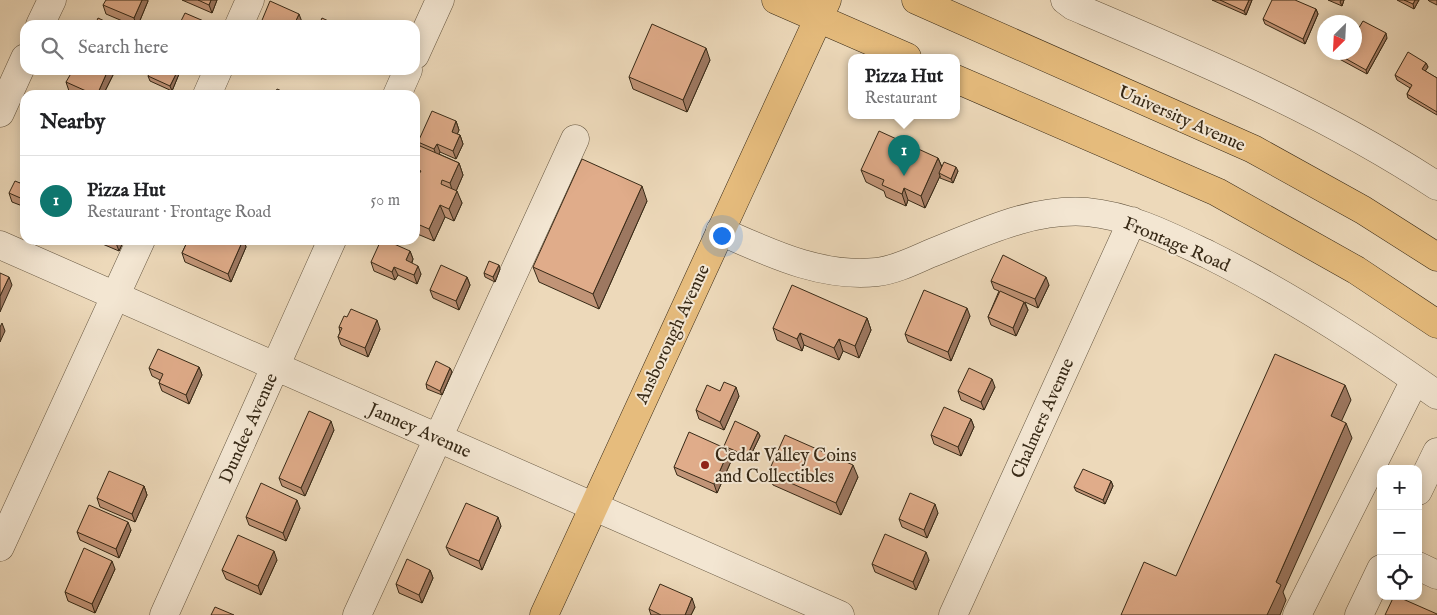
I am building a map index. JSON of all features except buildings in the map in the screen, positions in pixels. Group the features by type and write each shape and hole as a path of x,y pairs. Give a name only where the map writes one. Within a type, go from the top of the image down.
{"main road":[{"path":"776,0 823,9 902,54"},
{"name":"University Avenue","path":"916,0 1253,149 1363,210 1437,257"},
{"name":"Ansborough Avenue","path":"544,615 823,9"},
{"path":"960,81 1217,192 1356,270 1437,324"}],"street":[{"path":"42,20 52,0"},
{"path":"241,20 250,0"},
{"path":"420,44 440,0"},
{"path":"1065,0 1073,6 1223,70 1304,108 1407,166 1437,186"},
{"path":"0,113 20,69"},
{"path":"209,90 216,75"},
{"path":"399,90 406,75"},
{"path":"357,615 575,138"},
{"name":"Frontage Road","path":"720,231 797,262 849,273 879,272 907,263 992,228 1025,218 1056,213 1088,212 1132,221 1240,270 1304,306 1426,387"},
{"name":"Chalmers Avenue","path":"953,615 1132,221"},
{"name":"Janney Avenue","path":"0,245 840,615"},
{"path":"0,547 139,245"},
{"name":"Dundee Avenue","path":"164,615 330,245"},
{"path":"1297,615 1426,387"},
{"path":"1422,483 1437,452"},
{"path":"1422,568 1437,575"},
{"path":"1359,615 1377,577"}],"place":[{"name":"Pizza Hut","path":"904,176"},
{"name":"Cedar Valley Coins and Collectibles","path":"705,465"}]}
